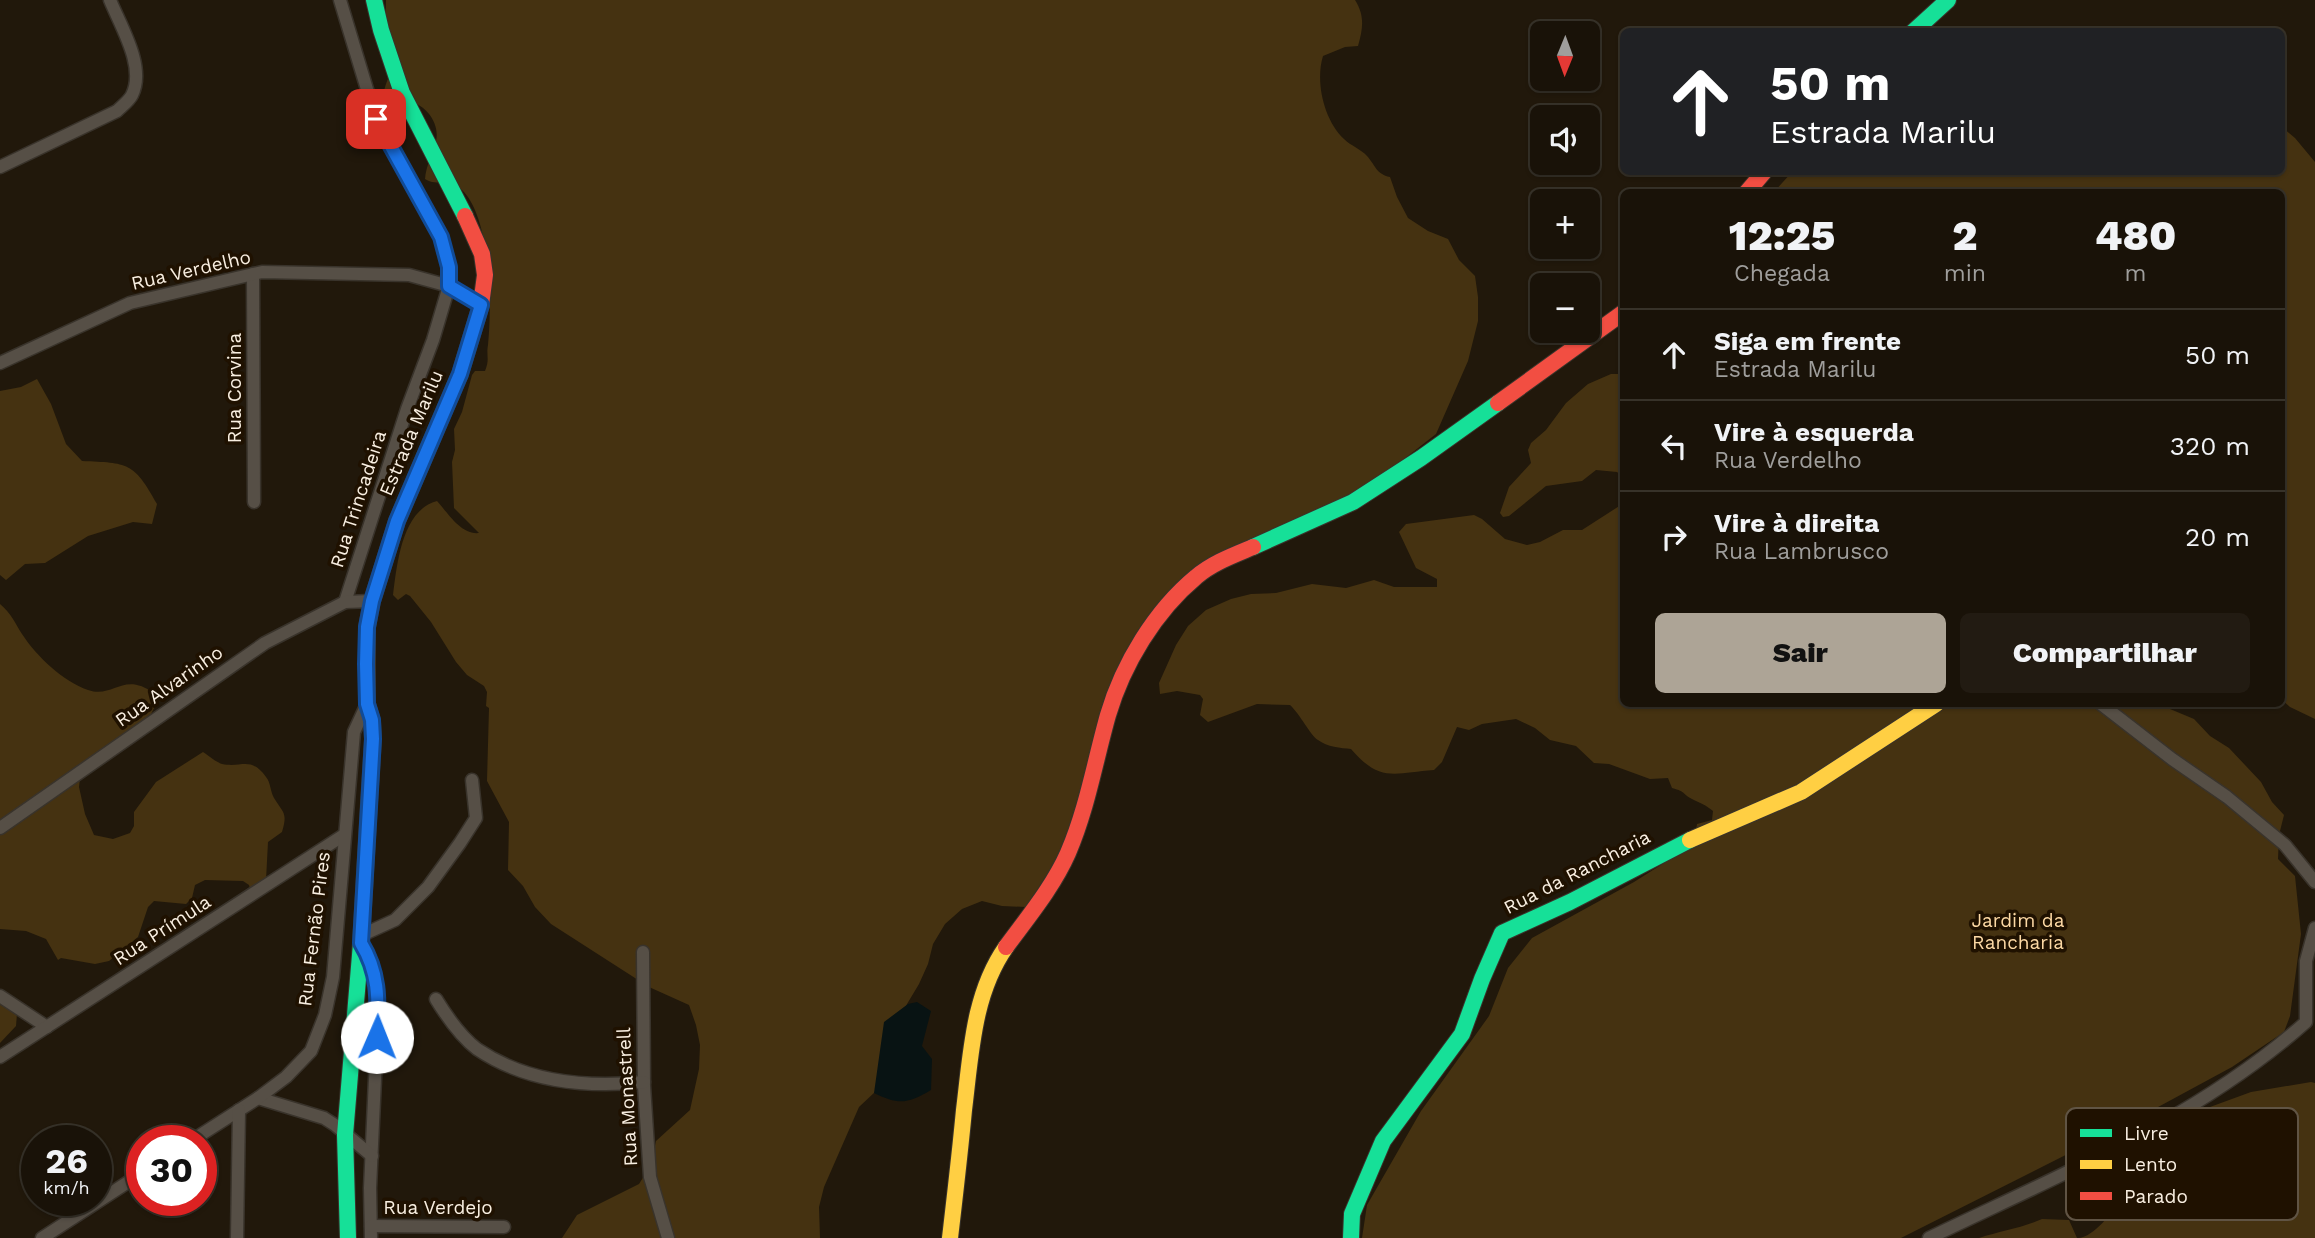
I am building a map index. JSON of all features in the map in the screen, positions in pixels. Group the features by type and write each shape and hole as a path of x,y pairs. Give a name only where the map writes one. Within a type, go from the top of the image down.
{"street":[{"path":"0,167 117,111 131,97 137,82 136,64 110,0"},
{"path":"340,0 376,119 441,237 449,267 449,286"},
{"name":"Estrada Marilu","path":"348,1238 345,1135 361,939 373,739 372,720 367,704 367,627 372,601 397,521 460,374 481,305 485,275 482,254 467,220 402,93 374,0"},
{"path":"1917,28 1948,0"},
{"path":"1749,189 1761,175"},
{"name":"Rua Verdelho","path":"0,363 130,303 262,272 409,275 449,286 481,305"},
{"name":"Rua Corvina","path":"253,274 254,502"},
{"name":"Rua Trincadeira","path":"345,602 449,286"},
{"path":"950,1238 970,1061 978,1009 985,987 997,960 1059,873 1080,820 1109,712 1121,679 1163,611 1198,576 1223,560 1353,502 1421,458 1620,315"},
{"name":"Rua Alvarinho","path":"0,828 265,643 345,602 372,601"},
{"name":"Rua Fernão Pires","path":"216,1125 286,1077 311,1051 325,1015 332,977 354,732 367,704"},
{"name":"Rua da Rancharia","path":"1351,1238 1352,1214 1383,1141 1462,1034 1502,933 1570,902 1672,848 1801,792 1931,707"},
{"path":"2105,707 2242,809 2285,845 2315,882"},
{"path":"371,1232 377,985 375,970 361,939 395,920 428,887 460,843 476,818 472,780"},
{"name":"Rua Prímula","path":"0,1057 344,835"},
{"path":"2187,1108 2217,1091 2272,1052 2306,1022 2306,961 2315,928"},
{"name":"Rua Monastrell","path":"643,952 644,1082 650,1177 667,1238"},
{"path":"0,996 47,1027"},
{"path":"436,999 452,1024 476,1048 539,1078 610,1086 644,1082"},
{"path":"258,1098 324,1118 372,1156"},
{"path":"237,1238 239,1110"},
{"path":"1929,1238 2066,1171"},
{"path":"42,1238 126,1183"},
{"name":"Rua Verdejo","path":"371,1232 504,1227"}],"green space":[{"path":"386,0 1355,0 1362,22 1358,46 1345,47 1323,56 1320,77 1326,111 1344,139 1365,154 1379,172 1390,177 1408,218 1428,231 1448,239 1459,260 1475,276 1478,321 1468,361 1436,434 1353,499 1183,586 1124,686 1065,847 1026,907 1002,906 982,901 962,909 945,924 933,944 928,964 898,1024 876,1091 859,1107 824,1187 819,1207 820,1238 562,1238 577,1215 639,1184 651,1165 656,1141 690,1110 699,1069 700,1045 689,1005 649,987 551,924 508,870 509,822 487,781 487,692 484,686 467,675 456,662 431,622 410,596 406,594 398,600 393,595 403,540 416,515 425,506 437,501 466,531 479,533 454,508 452,462 455,450 454,429 462,412 472,375 475,371 485,371 488,360 490,309 485,243 473,206 459,187 425,179 437,135 434,122 422,107 411,102 406,115 396,119 384,108 384,92 393,60 386,28"},
{"path":"2285,130 2295,138 2315,162 2315,719 2285,703 2285,189 1777,189 1789,175 2285,175"},
{"path":"1611,374 1620,374 1620,475 1596,470 1582,481 1546,486 1509,516 1503,517 1500,513 1509,487 1531,463 1528,450 1531,443 1546,430 1566,403 1588,384"},
{"path":"37,379 51,404 66,444 82,461 128,467 142,480 157,504 152,524 133,522 88,536 45,563 25,564 6,580 0,575 0,391 21,387"},
{"name":"Jardim da Rancharia","path":"1620,506 1620,707 2165,707 2194,719 2210,736 2229,748 2261,782 2272,802 2284,815 2279,835 2278,859 2295,876 2301,934 2290,1016 2284,1032 2232,1067 2156,1108 2066,1108 2066,1155 1901,1238 1362,1238 1367,1205 1421,1111 1489,1016 1508,968 1532,938 1634,882 1694,844 1697,824 1712,820 1713,811 1672,788 1668,778 1650,779 1609,764 1594,763 1576,746 1550,740 1535,728 1516,719 1482,724 1469,730 1457,727 1442,762 1434,770 1388,773 1371,767 1351,749 1330,746 1318,740 1290,705 1257,704 1208,722 1200,715 1203,699 1200,695 1177,691 1160,694 1159,683 1188,626 1206,610 1231,599 1251,594 1276,593 1312,584 1346,588 1374,580 1394,587 1437,587 1437,579 1416,568 1399,532 1406,524 1474,515 1505,539 1527,545 1540,542 1563,530 1582,530"},
{"path":"0,604 35,651 69,681 97,692 135,685 155,694 156,704 151,714 104,752 80,778 79,787 85,814 94,835 113,839 130,833 134,826 134,812 156,782 203,752 222,764 246,764 256,767 268,779 285,820 282,832 268,842 266,880 251,893 249,885 243,881 205,880 195,885 192,898 186,904 154,901 148,907 138,937 109,961 95,964 61,958 58,960 46,939 26,931 0,929"},
{"path":"0,999 18,1001 16,1026 0,1043"},
{"path":"2315,1083 2315,1238 2079,1238 2096,1229 2104,1220 2298,1220 2298,1108 2209,1108 2251,1092"},
{"path":"2042,1219 2069,1220 2077,1238 1979,1238"}],"shaded area":[{"path":"917,1002 931,1011 922,1046 932,1059 931,1090 909,1100 890,1100 874,1093 884,1022 908,1004"}],"traffic: fast":[{"path":"374,0 402,93 465,216"},
{"path":"1917,28 1948,0"},
{"path":"1253,547 1353,502 1498,403"},
{"path":"348,1238 345,1135 361,943 369,803"},
{"path":"1351,1238 1352,1214 1383,1141 1462,1034 1502,933 1570,902 1690,840"}],"traffic: slow":[{"path":"1690,840 1801,792 1931,707"},
{"path":"950,1238 975,1025 987,984 1006,947"}],"traffic: jam":[{"path":"1750,189 1761,175"},
{"path":"369,803 373,739 367,704 367,627 372,601 397,521 460,374 481,305 485,275 482,254 465,216"},
{"path":"1498,403 1620,315"},
{"path":"1006,947 1048,890 1068,853 1086,802 1114,696 1142,640 1167,606 1196,577 1216,563 1253,547"}],"route":[{"path":"376,119 441,237 449,267 449,286 481,305 460,374 397,521 372,601 367,627 367,704 372,720 373,739 361,943 375,970 377,1037"}]}
